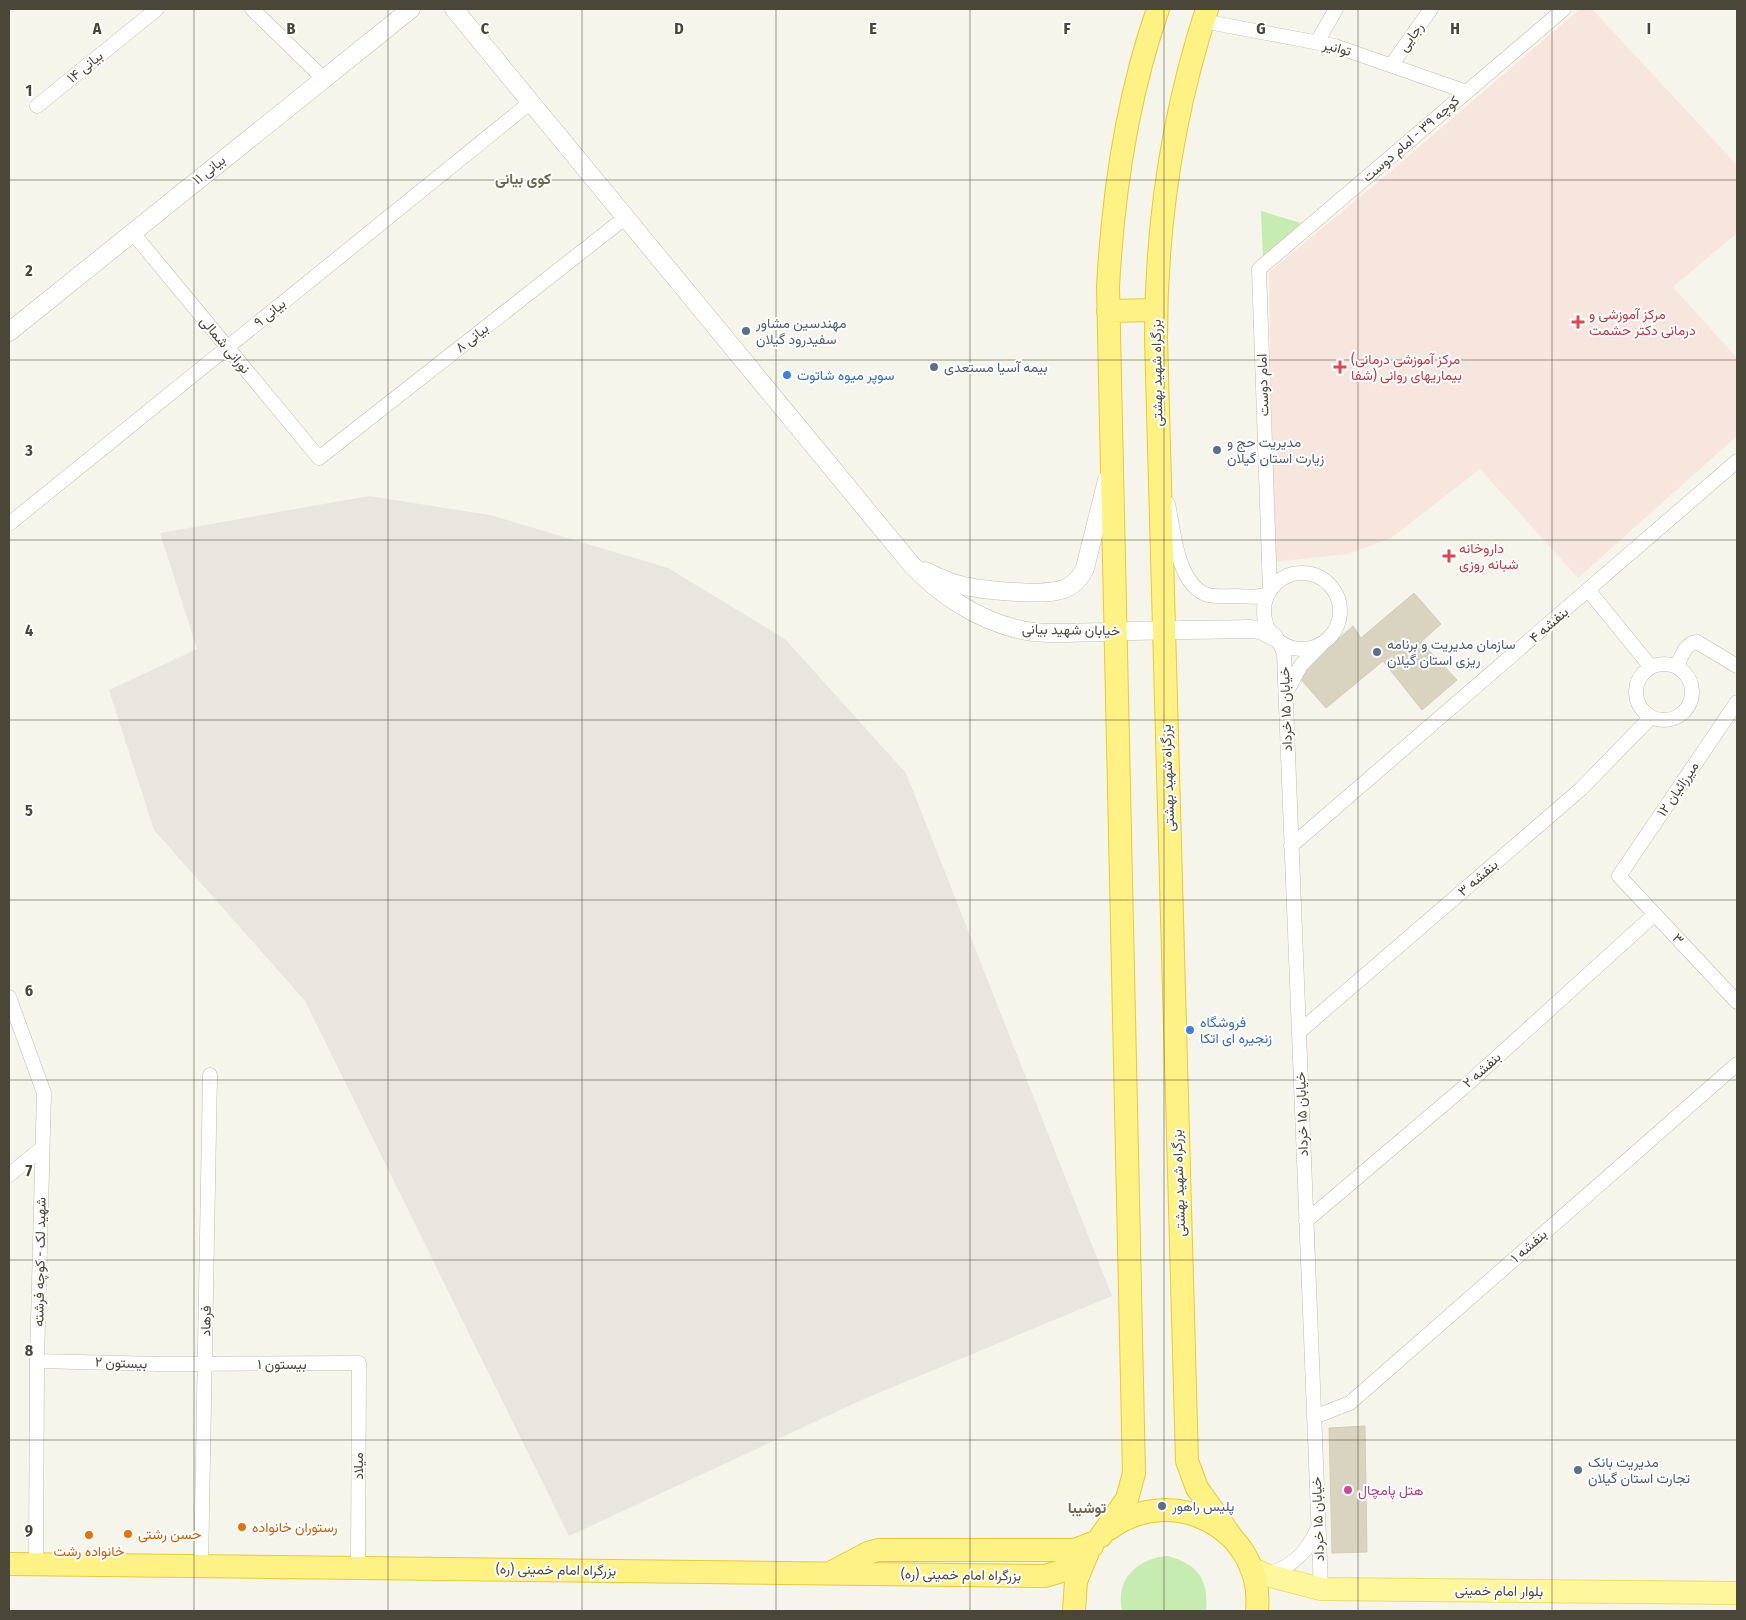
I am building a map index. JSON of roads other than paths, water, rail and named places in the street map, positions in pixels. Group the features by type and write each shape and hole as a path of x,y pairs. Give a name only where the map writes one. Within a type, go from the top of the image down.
{"highway":[{"path":"1074,1611 1076,1581 1081,1565 1127,1499 1134,1472 1108,311 1112,224 1123,146 1136,84 1158,9"},
{"name":"بزرگراه شهید بهشتی","path":"1205,15 1185,87 1170,157 1160,235 1156,310 1187,1460 1197,1488 1257,1571 1257,1611"},
{"path":"1108,311 1156,310"},
{"path":"1097,1541 1129,1517 1146,1512 1167,1510 1184,1511 1205,1518 1220,1527 1233,1539"},
{"name":"بزرگراه امام خمینی (ره)","path":"9,1564 830,1573 878,1550 1074,1550 1097,1541"}],"main road":[{"name":"بلوار امام خمینی","path":"1257,1571 1321,1589 1737,1593"}],"street":[{"name":"بیانی ۱۴","path":"37,106 156,9"},
{"path":"252,9 324,79"},
{"name":"بیانی ۱۱","path":"9,332 411,9"},
{"name":"خیابان شهید بیانی","path":"454,9 911,564 928,582 949,598 1006,626 1033,632 1249,628 1265,631 1276,638"},
{"path":"1317,42 1336,9"},
{"name":"رجایی","path":"1392,64 1431,9"},
{"name":"کوچه ۳۹ - امام دوست","path":"1259,269 1564,9"},
{"name":"توانیر","path":"1205,15 1335,46 1392,64 1467,92"},
{"name":"بیانی ۹","path":"9,524 531,102"},
{"name":"بیانی ۸","path":"319,458 626,217"},
{"name":"نورانی شمالی","path":"132,232 319,458"},
{"name":"امام دوست","path":"1259,269 1270,592"},
{"name":"بنفشه ۴","path":"1291,846 1589,591 1737,461"},
{"path":"1159,462 1182,567 1192,585 1199,591 1213,596 1262,596 1270,592"},
{"path":"911,564 954,583 980,589 1050,592 1069,586 1080,576 1085,568 1110,464"},
{"path":"1286,696 1291,681 1301,665 1327,640 1336,629 1340,611 1336,593 1327,582 1309,574 1295,574 1281,580 1270,592 1265,604 1264,614 1267,624 1276,638 1291,647 1301,649 1327,640"},
{"path":"1589,591 1651,667"},
{"name":"خیابان ۱۵ خرداد","path":"1276,638 1284,653 1321,1589"},
{"path":"1677,667 1689,644 1697,642 1737,666"},
{"path":"1664,664 1677,667 1684,673 1690,684 1691,697 1688,706 1683,713 1672,719 1659,720 1651,717 1638,705 1636,692 1641,676 1651,667 1664,664"},
{"name":"میرزائیان ۱۲","path":"1619,876 1737,702"},
{"name":"بنفشه ۳","path":"1299,1032 1581,789 1651,717"},
{"name":"۳","path":"1619,876 1737,1002"},
{"name":"بنفشه ۲","path":"1306,1221 1462,1088 1655,914"},
{"name":"شهید لک - کوچه فرشته","path":"9,1001 44,1093 37,1361 36,1564"},
{"name":"بنفشه ۱","path":"1314,1416 1350,1403 1737,1064"},
{"name":"فرهاد","path":"201,1566 210,1075"},
{"path":"9,1175 42,1148"},
{"name":"بیستون ۲","path":"37,1361 205,1364"},
{"name":"بیستون ۱","path":"205,1364 359,1363"},
{"name":"میلاد","path":"358,1568 359,1363"},
{"path":"1257,1571 1286,1567 1298,1558 1311,1543 1318,1527"}],"place":[{"name":"مرکز آموزشی و ‌درمانی دکتر حشمت","path":"1578,322"},
{"name":"مهندسین مشاور سفیدرود گیلان","path":"746,331"},
{"name":"بیمه آسیا مستعدی","path":"934,367"},
{"name":"(مرکز آموزشی درمانی بیماریهای روانی (شفا","path":"1340,367"},
{"name":"سوپر میوه شاتوت","path":"787,375"},
{"name":"مدیریت حج و زیارت استان گیلان","path":"1217,450"},
{"name":"داروخانه شبانه روزی","path":"1449,556"},
{"name":"سازمان مدیریت و برنامه ریزی استان گیلان","path":"1377,652"},
{"name":"فروشگاه زنجیره ای اتکا","path":"1190,1030"},
{"name":"مدیریت بانک تجارت استان گیلان","path":"1578,1470"},
{"name":"هتل پامچال","path":"1348,1490"},
{"name":"پلیس راهور","path":"1162,1506"},
{"name":"رستوران خانواده","path":"242,1527"},
{"name":"حسن رشتی","path":"128,1534"},
{"name":"خانواده رشت","path":"89,1535"}],"district":[{"name":"کوی بیانی","path":"523,179"},
{"name":"توشیبا","path":"1087,1508"}]}
